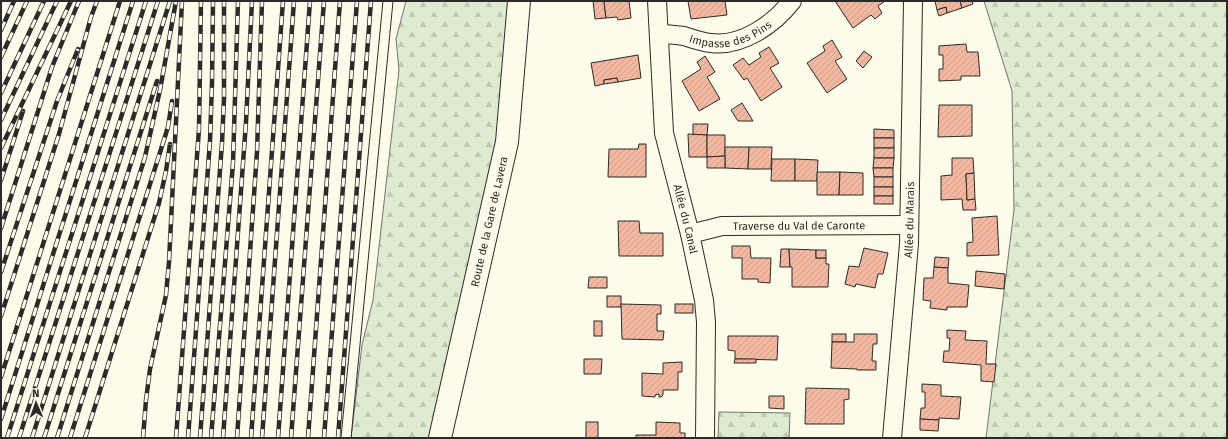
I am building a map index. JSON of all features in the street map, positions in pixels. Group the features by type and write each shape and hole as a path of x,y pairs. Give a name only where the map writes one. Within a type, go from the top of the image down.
{"street":[{"name":"Route de la Gare de Lavera","path":"440,438 507,142 519,1"},
{"name":"Allée du Canal","path":"657,1 660,34 664,133 690,234 704,300 706,322 705,438"},
{"name":"Impasse des Pins","path":"660,34 683,36 712,44 729,42 744,38 769,24 784,11 792,1"},
{"name":"Allée du Marais","path":"892,438 909,244 913,1"},
{"name":"Traverse du Val de Caronte","path":"690,234 722,226 909,225"}],"lane":[{"path":"346,438 388,1"}],"green space":[{"path":"406,1 509,1 499,127 484,218 431,438 351,438 362,345 373,300 399,70 396,39"},
{"path":"984,1 1227,1 1227,438 986,438 1014,210 1012,91"},
{"path":"719,412 790,413 789,438 718,438"}],"building":[{"path":"593,1 604,1 606,18 595,19"},
{"path":"604,1 629,1 631,18 618,20 617,17 606,18"},
{"path":"688,1 725,1 727,15 691,19"},
{"path":"835,1 885,1 878,6 882,13 875,19 871,15 853,28"},
{"path":"935,1 960,1 962,8 947,13 946,7 937,10"},
{"path":"960,1 972,1 973,4 962,8"},
{"path":"946,7 947,13 939,16 937,10"},
{"path":"832,40 842,57 835,61 847,79 827,93 807,63 825,51 823,46"},
{"path":"966,44 967,52 978,52 980,76 961,76 961,80 939,81 939,69 943,69 943,55 939,55 939,46"},
{"path":"769,47 779,63 770,68 782,87 761,101 747,78 744,80 733,65 743,58 749,65 761,57 759,53"},
{"path":"864,51 872,57 863,68 856,61"},
{"path":"638,55 641,78 618,82 617,78 604,80 604,84 595,86 591,63"},
{"path":"705,56 715,72 707,77 720,99 699,111 682,81 701,69 697,62"},
{"path":"617,78 618,82 604,84 604,80"},
{"path":"742,103 753,121 738,121 731,110"},
{"path":"939,105 972,105 972,136 938,137"},
{"path":"693,124 708,124 707,135 693,135"},
{"path":"874,129 894,130 894,138 874,138"},
{"path":"688,134 707,135 707,157 689,157"},
{"path":"707,135 725,135 725,156 707,157"},
{"path":"874,138 894,138 894,148 874,148"},
{"path":"639,144 646,144 646,177 608,177 609,149 638,149"},
{"path":"725,147 749,147 748,169 725,168"},
{"path":"749,147 772,147 771,169 748,169"},
{"path":"874,148 894,148 894,158 874,158"},
{"path":"725,156 725,168 707,168 707,157"},
{"path":"874,158 894,158 893,168 873,168"},
{"path":"952,158 973,158 974,173 966,174 967,200 975,199 976,210 963,210 962,199 941,200 941,176 952,175"},
{"path":"772,159 795,159 795,181 771,181"},
{"path":"795,159 818,160 817,181 795,181"},
{"path":"873,168 893,168 893,177 874,177"},
{"path":"817,172 840,172 839,195 817,195"},
{"path":"840,172 863,173 863,195 839,195"},
{"path":"974,173 975,199 967,200 966,174"},
{"path":"874,177 893,177 893,187 874,187"},
{"path":"874,187 893,187 893,196 874,196"},
{"path":"874,196 893,196 893,204 874,204"},
{"path":"997,216 999,255 967,256 967,243 973,242 972,218"},
{"path":"618,221 639,221 640,233 663,233 663,256 619,256"},
{"path":"732,246 750,246 751,258 771,258 770,283 758,282 758,279 742,279 742,258 732,258"},
{"path":"864,248 888,253 883,274 878,274 875,288 856,284 855,287 845,284 849,266 859,267"},
{"path":"781,249 789,249 790,267 780,267"},
{"path":"789,249 816,250 816,258 826,258 826,264 829,264 828,287 792,287 792,267 790,267"},
{"path":"816,250 826,250 826,258 816,258"},
{"path":"935,257 949,258 948,268 934,267"},
{"path":"934,267 948,268 948,283 969,285 967,307 947,307 947,310 930,308 931,301 923,300 924,278 933,278"},
{"path":"976,271 1005,274 1004,289 975,286"},
{"path":"589,277 607,277 607,288 588,288"},
{"path":"607,296 621,296 621,307 607,307"},
{"path":"621,304 661,305 661,314 657,314 657,331 664,331 663,340 622,339"},
{"path":"675,304 693,304 693,313 675,313"},
{"path":"594,321 602,321 602,336 594,336"},
{"path":"947,330 966,331 965,340 987,341 986,364 996,364 994,382 981,381 981,365 943,362 944,351 949,351 950,338 947,338"},
{"path":"832,334 846,334 846,342 832,342"},
{"path":"854,334 877,334 877,344 873,344 872,361 876,361 876,370 831,368 832,342 854,342"},
{"path":"728,336 778,336 777,360 735,359 735,351 728,350"},
{"path":"584,359 602,359 601,374 584,374"},
{"path":"735,359 756,359 756,363 734,363"},
{"path":"682,362 682,372 678,372 678,390 663,390 663,395 661,397 659,397 659,394 655,395 655,397 642,396 642,373 663,374 663,363"},
{"path":"922,384 941,385 941,396 961,397 959,419 920,419 921,408 925,408 925,392 922,392"},
{"path":"806,388 849,389 849,399 844,400 844,424 805,424"},
{"path":"769,396 784,396 784,409 769,408"},
{"path":"920,419 939,420 938,431 920,430"},
{"path":"586,422 598,422 598,438 586,438"},
{"path":"656,422 680,423 680,433 685,433 685,438 636,438 636,435 656,435"}],"railway":[{"path":"1,30 14,1"},
{"path":"1,57 27,1"},
{"path":"1,93 44,1"},
{"path":"1,120 57,1"},
{"path":"1,148 71,1"},
{"path":"1,228 52,67 79,1"},
{"path":"1,316 59,134 91,17 97,1"},
{"path":"1,377 120,1"},
{"path":"1,419 133,1"},
{"path":"7,438 146,1"},
{"path":"19,438 158,1"},
{"path":"32,438 170,1"},
{"path":"57,438 145,157 160,90 176,1"},
{"path":"143,438 150,369 166,295 169,262 182,1"},
{"path":"176,438 199,129 201,1"},
{"path":"188,438 210,141 213,1"},
{"path":"200,438 222,143 224,98 224,1"},
{"path":"211,438 233,163 238,1"},
{"path":"223,438 246,122 252,1"},
{"path":"237,438 257,152 262,1"},
{"path":"251,438 283,1"},
{"path":"262,438 294,1"},
{"path":"278,438 310,1"},
{"path":"291,438 324,1"},
{"path":"308,438 340,1"},
{"path":"324,438 357,1"},
{"path":"338,438 371,1"},
{"path":"1,272 57,101 78,49"},
{"path":"44,438 157,81"},
{"path":"70,438 168,127 172,101"},
{"path":"1,180 23,111"},
{"path":"85,438 159,203 170,144"}]}
